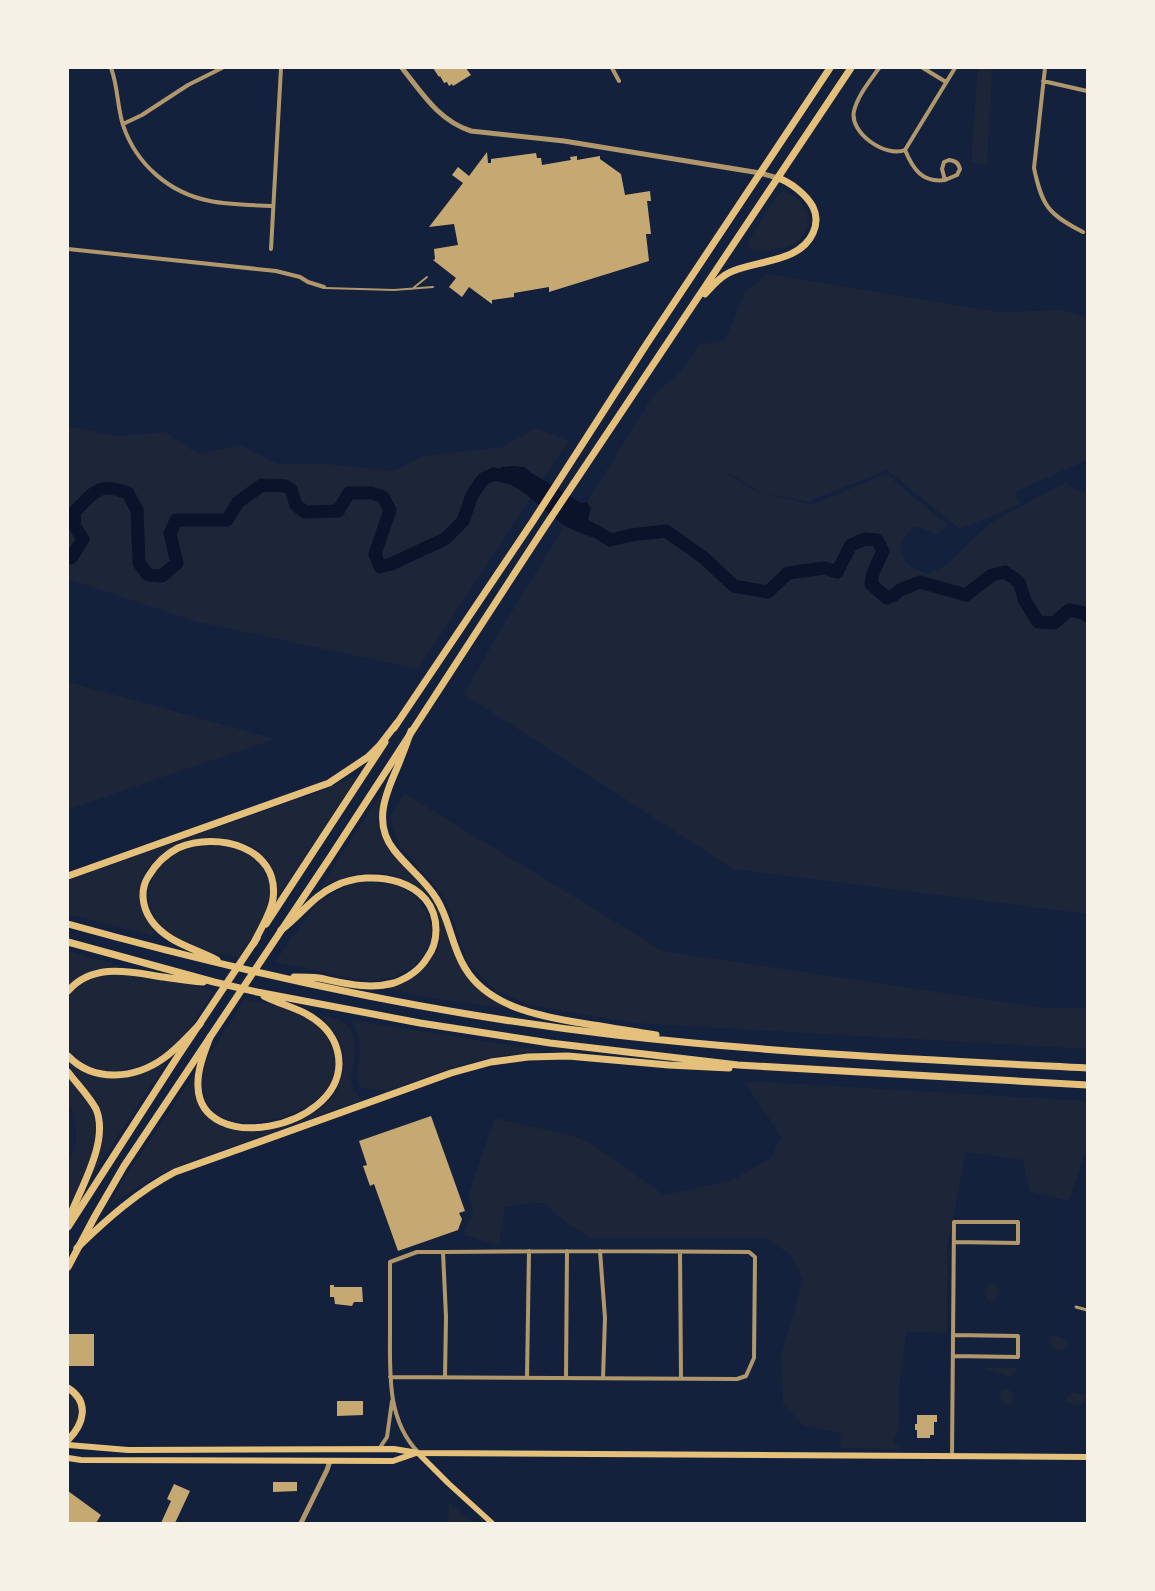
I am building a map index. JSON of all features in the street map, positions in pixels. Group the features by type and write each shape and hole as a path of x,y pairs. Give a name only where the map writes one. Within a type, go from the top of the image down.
{"highway":[{"path":"68,1227 178,1056 254,943 397,723 566,471 646,345 830,68"},
{"path":"68,1267 77,1248 124,1166 281,930 577,478 851,68"},
{"path":"684,318 710,288 732,271 797,251 810,241 816,228 816,218 812,204 794,187 778,178"},
{"path":"68,876 330,783 368,757 380,745 397,723"},
{"path":"411,731 385,796 381,819 383,831 394,851 437,899 461,960 467,972 477,983 500,1000 543,1016 728,1046"},
{"path":"228,966 174,940 161,931 148,916 143,896 144,885 152,870 162,859 183,846 208,842 241,847 258,856 269,870 272,879 273,893 269,912 254,943"},
{"path":"274,976 317,978 360,986 392,983 412,974 426,961 433,946 436,928 430,908 424,898 415,890 406,884 395,880 369,877 348,880 329,889 315,899 292,922 281,930"},
{"path":"68,924 228,966 369,996 517,1022 614,1035 790,1052 1087,1068"},
{"path":"68,942 214,982 257,992 420,1023 563,1045 731,1064 840,1072 1087,1086"},
{"path":"68,991 78,981 87,976 110,971 130,972 189,981 214,982"},
{"path":"210,1037 200,1068 198,1087 204,1105 211,1115 219,1121 229,1126 240,1128 272,1125 300,1116 322,1102 334,1085 339,1068 338,1055 332,1037 318,1022 302,1011 270,999 257,992"},
{"path":"68,1056 78,1065 91,1072 111,1075 132,1073 147,1068 163,1058 200,1024"},
{"path":"77,1248 108,1218 130,1200 174,1172 451,1073 483,1064 522,1057 568,1056 669,1065 803,1072 840,1072"},
{"path":"68,1072 93,1104 98,1117 99,1128 98,1145 93,1161 75,1201 68,1221"},
{"path":"68,1388 74,1391 80,1401 83,1414 80,1426 68,1440"}],"main road":[{"path":"68,1445 128,1450 394,1450 418,1452 1087,1457"},
{"path":"68,1458 81,1460 393,1461 418,1452"},
{"path":"418,1452 448,1484 492,1523"}],"street":[{"path":"112,68 116,83 119,110 133,148 143,162 159,178 189,196 211,202 274,206"},
{"path":"123,124 142,115 188,85 222,68"},
{"path":"271,249 281,68"},
{"path":"402,68 440,114 461,128 471,131 564,141 760,173 778,178"},
{"path":"612,68 619,81"},
{"path":"878,68 860,96 854,111 855,123 867,139 878,146 895,152 905,150 954,68"},
{"path":"923,68 946,82"},
{"path":"1045,68 1034,168 1037,182 1041,196 1051,211 1059,219 1083,232"},
{"path":"1043,80 1087,91"},
{"path":"905,150 911,164 928,179 939,180 945,180 949,179 958,173 960,169 959,164 948,160 944,162 942,169 945,180"},
{"path":"68,249 276,271 300,277 308,282 324,288"},
{"path":"952,1456 954,1222 1018,1222 1018,1243 954,1242"},
{"path":"527,1378 529,1251"},
{"path":"566,1378 567,1251"},
{"path":"600,1251 605,1318 603,1378"},
{"path":"390,1377 737,1379 746,1376 754,1358 755,1257 749,1252 417,1252 390,1262 390,1377 392,1399 399,1425 409,1443 418,1452"},
{"path":"443,1252 446,1316 445,1377"},
{"path":"680,1252 682,1379"},
{"path":"1076,1307 1087,1310"},
{"path":"953,1335 1018,1336 1018,1357 953,1356"},
{"path":"378,1450 384,1444 387,1437 392,1399"},
{"path":"301,1523 330,1461"}],"lane":[{"path":"411,290 427,277"},
{"path":"324,288 411,290 433,287"}],"shaded area":[{"path":"978,68 992,68 987,166 971,162"},
{"path":"785,191 798,200 803,206 806,213 807,228 803,235 793,245 763,251 752,250 749,246 749,240 779,194"},
{"path":"767,274 999,312 1062,310 1087,318 1087,460 1015,492 1020,504 960,529 887,470 806,502 759,491 718,467 751,489 811,505 886,474 948,525 937,534 914,526 900,543 905,561 911,567 928,574 946,565 990,523 1065,483 1087,494 1087,914 733,869 464,694 495,639 565,525 579,532 613,537 588,519 591,508 587,502 654,394 680,373 699,345 725,340 745,292"},
{"path":"68,426 117,436 165,432 198,454 240,445 278,464 328,464 394,471 423,456 503,447 536,428 568,441 418,669 198,622 68,579"},
{"path":"502,467 524,467 581,503 587,502 591,508 588,519 613,537 607,542 569,528 555,519 524,493 515,487 496,479 493,472"},
{"path":"68,682 275,739 68,809"},
{"path":"356,775 357,776 344,798 277,898 272,867 257,850 239,841 220,838 200,839 180,844 163,854 149,867 141,884 139,900 144,916 155,932 153,936 68,914 68,880 324,790"},
{"path":"382,792 378,820 380,833 386,845 432,897 438,908 457,961 465,974 482,992 505,1008 442,1000 387,989 387,987 416,975 434,956 440,935 436,913 424,893 403,879 377,873 345,877 320,888"},
{"path":"404,793 663,951 1044,1008 1087,1008 1087,1049 633,1023 531,1005 495,990 468,963 446,899 398,844 390,817"},
{"path":"216,846 244,852 251,856 263,867 267,874 271,890 271,898 266,913 238,957 202,949 176,938 159,923 152,911 149,900 149,888 153,877 160,867 170,858 183,851"},
{"path":"375,882 400,886 417,898 429,916 431,936 426,952 414,966 395,977 373,981 344,977 275,962 316,904 353,883"},
{"path":"68,951 124,968 101,969 87,973 68,986"},
{"path":"116,975 152,977 179,981 213,992 190,1028 163,1054 140,1066 116,1071 103,1070 83,1064 71,1054 68,1049 68,997 73,991 89,980 102,976"},
{"path":"245,999 272,1005 299,1014 322,1030 330,1041 334,1055 334,1070 330,1084 322,1095 298,1112 268,1120 247,1123 238,1122 227,1120 219,1116 212,1110 204,1096 202,1079 205,1062"},
{"path":"321,1015 341,1021 348,1026 352,1032 355,1047 351,1085 362,1100 181,1165 161,1174 110,1204 123,1181 195,1073 196,1095 200,1108 212,1121 227,1128 244,1131 263,1131 282,1127 301,1120 329,1101 337,1090 342,1078 344,1057 339,1039"},
{"path":"352,1020 538,1050 538,1052 505,1055 473,1062 448,1069 387,1091 363,1089 360,1088 357,1078 360,1043"},
{"path":"68,1060 83,1071 101,1077 110,1078 138,1075 166,1063 91,1177 90,1176 98,1158 102,1142 103,1129 101,1117 89,1093 68,1065"},
{"path":"68,1077 89,1105 94,1115 96,1138 89,1163 68,1208 68,1165 75,1147 76,1130 74,1115 68,1100"},
{"path":"748,1081 1087,1101 1087,1147 1069,1201 1029,1191 1023,1160 966,1152 947,1249 947,1333 906,1332 899,1389 899,1428 893,1440 900,1449 840,1448 843,1434 803,1425 783,1404 781,1354 803,1280 791,1255 765,1238 591,1238 569,1225 544,1203 530,1203 505,1207 499,1245 463,1235 473,1213 468,1195 495,1118 573,1136 590,1143 664,1195 733,1180 771,1158 781,1136 747,1086"},
{"path":"994,1283 999,1290 995,1302 991,1303 985,1295 987,1285"},
{"path":"1052,1335 1066,1339 1068,1346 1062,1350 1052,1348 1049,1337"},
{"path":"986,1368 1016,1368 1016,1373 1011,1377 986,1370"},
{"path":"1007,1388 1014,1395 1011,1405 1005,1404 1000,1399 1002,1391"},
{"path":"68,1391 77,1404 79,1413 74,1428 72,1427 68,1431"},
{"path":"1072,1392 1085,1395 1086,1401 1080,1406 1064,1402"},
{"path":"449,1502 473,1523 448,1523"}],"building":[{"path":"433,68 466,68 471,75 453,86 452,84 449,86 447,82 444,83"},
{"path":"487,152 488,163 491,163 491,159 536,153 537,158 541,158 542,165 571,160 570,157 577,156 577,160 600,156 600,159 621,174 625,195 650,191 651,201 647,201 651,234 646,234 649,261 549,292 549,287 514,293 514,297 492,300 492,304 469,287 462,297 449,287 456,278 433,260 435,259 434,249 458,245 454,224 429,227 463,183 452,175 458,167 469,176"},
{"path":"431,1116 465,1211 459,1213 462,1219 458,1230 398,1251 374,1184 370,1186 363,1166 367,1165 359,1141"},
{"path":"330,1285 334,1285 334,1287 362,1287 363,1302 354,1302 352,1306 335,1304 334,1297 330,1297"},
{"path":"68,1334 94,1334 94,1366 68,1366"},
{"path":"337,1401 363,1401 363,1415 337,1416"},
{"path":"917,1415 937,1415 937,1422 934,1422 934,1435 930,1435 930,1438 917,1438 915,1424 917,1424"},
{"path":"273,1482 297,1482 297,1491 273,1492"},
{"path":"174,1484 190,1491 175,1523 161,1523 171,1501 167,1499"},
{"path":"68,1491 101,1515 96,1523 68,1523"}],"waterway":[{"path":"68,556 71,558 83,539 74,525 75,511 98,490 110,488 128,493 137,510 139,563 148,575 162,576 177,563 170,534 176,520 227,520 238,502 262,485 285,486 291,489 296,505 305,512 338,511 349,493 372,493 383,497 390,510 375,554 380,567 391,564 445,539 463,521 472,495 483,479 494,474 511,478"},
{"path":"596,531 610,540 631,535 666,531 704,558 734,586 768,592 788,573 824,568 837,572 851,545 865,539 877,540 883,551 873,573 871,584 887,598 900,590 920,582 966,595 992,575 1005,572 1019,582 1025,601 1038,622 1054,623 1069,610 1085,613 1087,616"}]}
